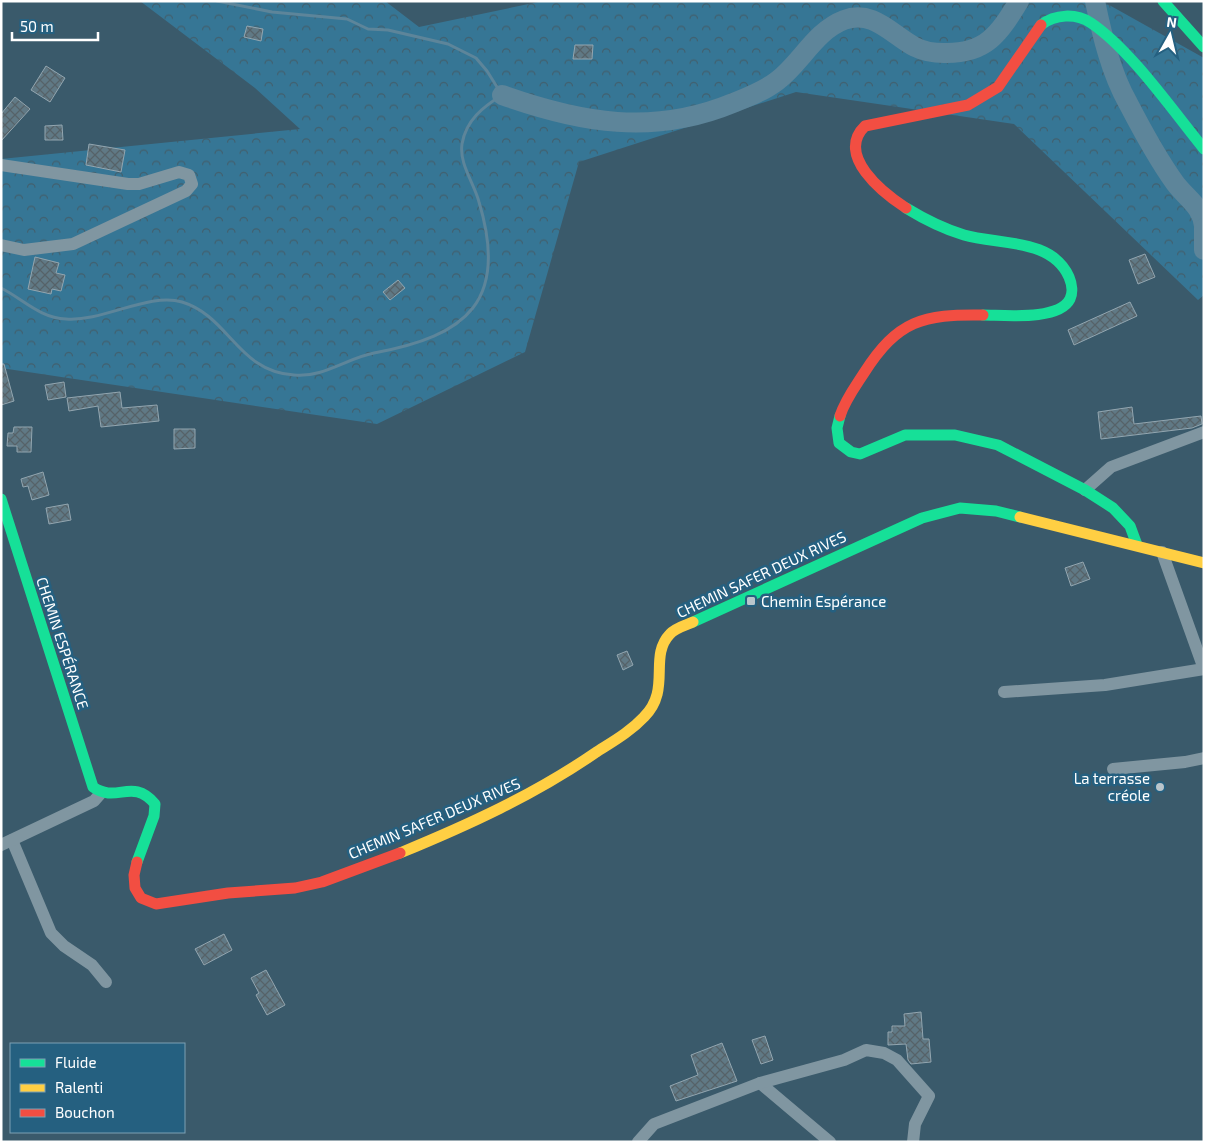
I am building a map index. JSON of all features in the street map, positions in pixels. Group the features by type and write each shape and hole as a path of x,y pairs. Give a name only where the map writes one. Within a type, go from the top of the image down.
{"street":[{"path":"1162,1 1204,47"},
{"path":"1204,148 1123,52 1090,22 1069,16 1048,19 1039,26 1006,78 998,87 968,105 882,122 862,129 857,141 860,161 872,179 887,193 926,220 946,230 1044,252 1064,268 1073,284 1072,295 1064,307 1044,314 943,317 926,319 911,324 887,341 870,364 849,396 837,426 839,443 844,448 860,454 906,435 948,435 976,439 998,445 1085,490 1122,516 1130,526 1137,545 1204,562"},
{"path":"1,165 135,185 179,172 189,175 192,184 186,191 73,244 24,250 1,245"},
{"path":"1085,490 1112,467 1204,432"},
{"name":"CHEMIN ESPÉRANCE","path":"1,499 85,765 93,787 101,794"},
{"name":"CHEMIN SAFER DEUX RIVES","path":"7,843 94,801 101,794 138,790 146,793 155,804 154,817 136,859 133,878 139,895 147,902 166,904 228,893 295,888 322,882 497,812 539,791 578,766 649,712 662,685 659,656 661,646 671,632 922,518 960,508 989,510 1137,545"},
{"path":"1004,692 1114,684 1204,669 1162,552"},
{"path":"1114,769 1185,762 1204,758"},
{"path":"7,843 51,933 64,946 92,965 106,982"},
{"path":"638,1142 654,1124 760,1083 844,1060 866,1050 884,1053 897,1060 929,1096 915,1124 913,1142"},
{"path":"760,1083 830,1142"}],"green space":[{"path":"140,1 385,1 419,27 543,1 1102,1 1204,58 1204,295 1198,300 1014,124 796,92 579,162 525,352 377,424 1,368 1,159 300,129 255,88"}],"building":[{"path":"247,26 263,29 261,41 244,37"},
{"path":"575,45 593,45 592,59 573,59"},
{"path":"46,66 65,78 50,102 31,90"},
{"path":"15,97 30,109 1,141 1,114"},
{"path":"62,125 63,140 45,140 45,126"},
{"path":"89,144 125,150 121,172 86,165"},
{"path":"1145,254 1155,277 1138,284 1129,260"},
{"path":"35,257 59,263 56,273 65,275 61,291 52,289 51,294 28,289"},
{"path":"398,280 405,288 390,300 383,292"},
{"path":"1130,302 1137,316 1074,345 1068,330"},
{"path":"1,364 4,364 14,401 1,405"},
{"path":"64,382 66,397 48,400 45,385"},
{"path":"120,392 122,408 157,405 159,421 101,427 98,406 69,411 67,398"},
{"path":"1132,407 1134,424 1201,416 1202,424 1192,428 1101,439 1098,412"},
{"path":"14,427 32,427 31,452 17,452 17,446 7,446 8,433 13,433"},
{"path":"174,429 195,429 195,448 174,449"},
{"path":"43,472 49,495 32,500 28,486 23,487 21,479"},
{"path":"68,504 71,520 49,524 46,508"},
{"path":"1083,562 1090,579 1071,586 1065,568"},
{"path":"627,651 633,665 623,670 617,655"},
{"path":"224,934 232,950 204,965 195,949"},
{"path":"266,970 285,1005 267,1015 256,995 259,993 251,978"},
{"path":"921,1012 923,1039 929,1039 931,1062 911,1064 908,1060 906,1044 888,1045 888,1032 892,1032 892,1026 905,1026 904,1014"},
{"path":"765,1036 773,1060 761,1064 752,1040"},
{"path":"722,1043 737,1081 676,1101 670,1086 698,1075 691,1055"}],"waterway":[{"path":"1,288 40,312 66,319 95,316 155,301 169,300 182,302 198,309 211,319 246,354 259,364 275,372 294,375 315,374 364,356 406,346 434,336 456,324 473,308 483,289 488,265 487,236 477,195 463,159 462,144 471,121 488,104 502,95 487,71 476,58 448,44 388,30 368,29 347,19 272,12 217,1"},
{"path":"502,95 531,105 589,119 617,122 674,120 739,101 767,88 786,74 816,39 844,20 864,18 873,21 925,51 936,53 958,52 971,50 990,40 1005,23 1019,1"},
{"path":"1095,1 1108,54 1122,91 1162,164 1175,183 1197,208 1203,219 1204,226"},
{"path":"1204,228 1204,250"}],"traffic: fast":[{"path":"1163,1 1204,47"},
{"path":"1041,25 1059,17 1072,16 1091,23 1106,34 1136,64 1204,149"},
{"path":"906,208 949,230 964,235 1038,249 1050,255 1061,264 1069,277 1072,288 1070,299 1064,306 1055,311 1017,316 983,315"},
{"path":"840,416 837,428 839,443 851,452 860,454 905,435 955,435 998,445 1085,490 1113,508 1130,526 1137,545"},
{"path":"1,499 93,787 102,792 110,793 139,792 147,796 155,804 154,816 137,862"},
{"path":"693,622 922,518 960,508 996,511 1020,517"}],"traffic: slow":[{"path":"1020,517 1204,563"},
{"path":"400,853 524,796 572,768 633,727 644,717 657,695 659,663 664,643 675,630 693,622"}],"traffic: jam":[{"path":"906,208 875,183 859,161 856,149 857,137 865,126 968,105 998,87 1041,25"},
{"path":"840,416 850,394 876,355 888,341 901,331 928,319 944,316 983,315"},
{"path":"137,862 134,875 135,888 141,898 156,904 228,893 295,888 322,882 400,853"}],"place":[{"name":"Chemin Espérance","path":"751,601"},
{"name":"La terrasse créole","path":"1160,787"}]}
